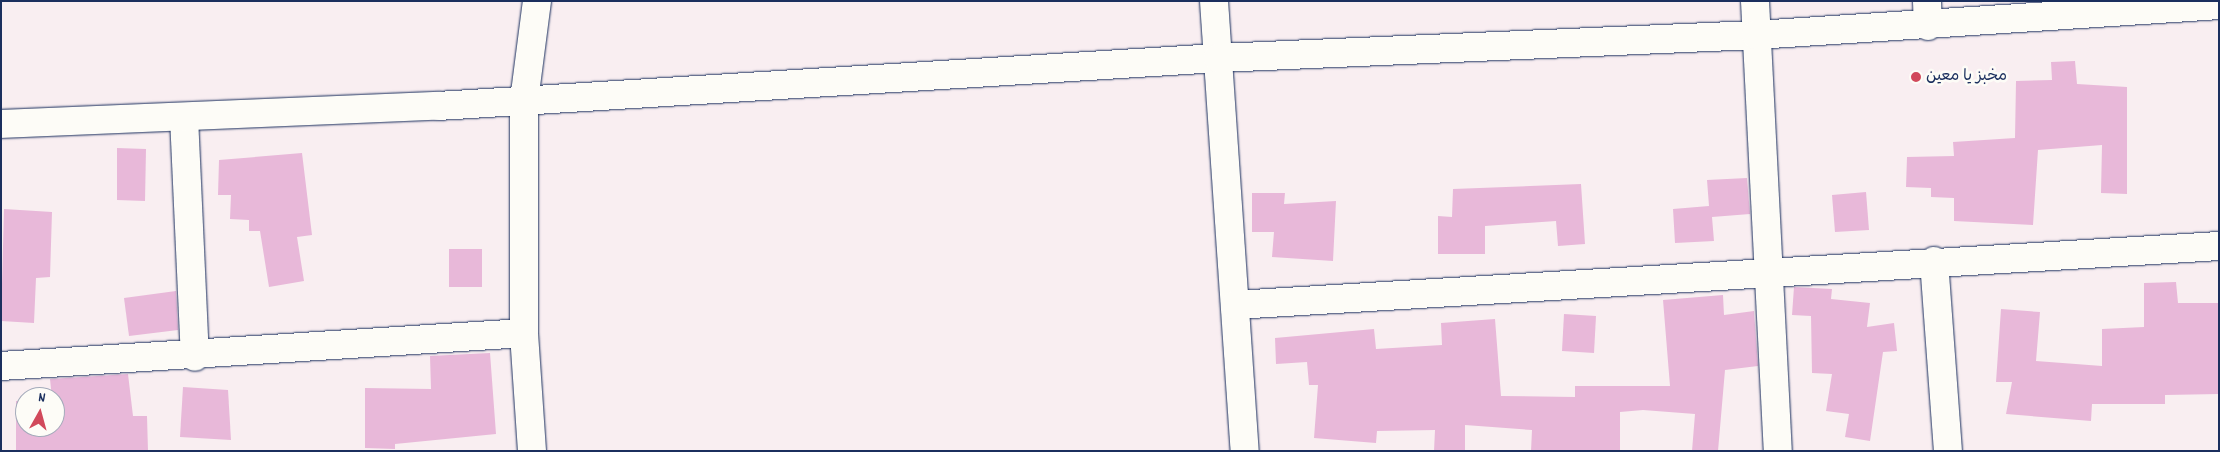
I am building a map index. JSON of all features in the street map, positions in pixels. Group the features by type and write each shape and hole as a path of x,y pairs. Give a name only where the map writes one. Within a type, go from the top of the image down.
{"street":[{"path":"532,451 524,333 524,101 538,1"},
{"path":"1214,1 1245,451"},
{"path":"1755,1 1766,271 1778,451"},
{"path":"1,124 524,101 1218,58 1756,36 1927,13 2219,5"},
{"path":"184,117 195,357"},
{"path":"1236,304 1934,261 2219,246"},
{"path":"1934,261 1948,451"},
{"path":"1,366 195,357 524,333"}],"building":[{"path":"2075,61 2077,84 2127,87 2127,194 2101,193 2102,145 2038,150 2033,225 1954,221 1954,198 1931,197 1931,188 1906,187 1907,157 1954,156 1953,142 2015,138 2016,81 2052,80 2051,62"},
{"path":"117,148 146,149 145,201 117,200"},
{"path":"302,153 312,235 297,237 304,281 269,287 260,231 249,231 249,220 230,219 231,195 218,195 219,160"},
{"path":"1747,178 1750,214 1712,217 1714,241 1675,243 1673,209 1709,206 1707,180"},
{"path":"1581,184 1585,244 1558,246 1556,221 1485,226 1485,254 1438,254 1438,216 1452,217 1453,189"},
{"path":"1866,192 1869,230 1835,232 1832,195"},
{"path":"1252,193 1285,193 1284,204 1336,201 1333,261 1272,257 1274,232 1252,232"},
{"path":"4,209 52,212 50,277 36,278 34,323 1,321"},
{"path":"449,249 482,249 482,287 449,287"},
{"path":"2176,282 2178,303 2219,303 2219,394 2165,395 2165,404 2092,404 2091,421 2006,414 2012,382 1996,382 2001,309 2040,312 2036,361 2102,366 2102,329 2144,327 2144,283"},
{"path":"1794,287 1832,289 1831,299 1870,303 1867,327 1894,323 1897,351 1883,352 1870,441 1845,437 1849,414 1826,411 1832,374 1812,373 1811,316 1792,315"},
{"path":"176,291 178,330 129,336 124,298"},
{"path":"1723,295 1724,315 1754,311 1758,366 1725,370 1718,451 1692,451 1695,414 1643,410 1620,412 1620,451 1531,451 1532,430 1465,425 1465,451 1434,451 1435,430 1377,431 1376,443 1314,438 1318,385 1309,385 1307,362 1276,364 1275,338 1374,329 1376,349 1442,345 1441,323 1495,319 1501,396 1575,397 1575,386 1670,386 1663,300"},
{"path":"1564,314 1596,316 1594,353 1562,351"},
{"path":"490,353 496,434 395,444 395,449 365,448 365,388 431,389 430,356"},
{"path":"128,374 133,416 147,416 148,451 16,451 16,437 65,437 65,387 51,387 50,379"},
{"path":"183,387 228,390 231,440 180,437"}],"place":[{"name":"مخبز يا معين","path":"1916,77"}]}
